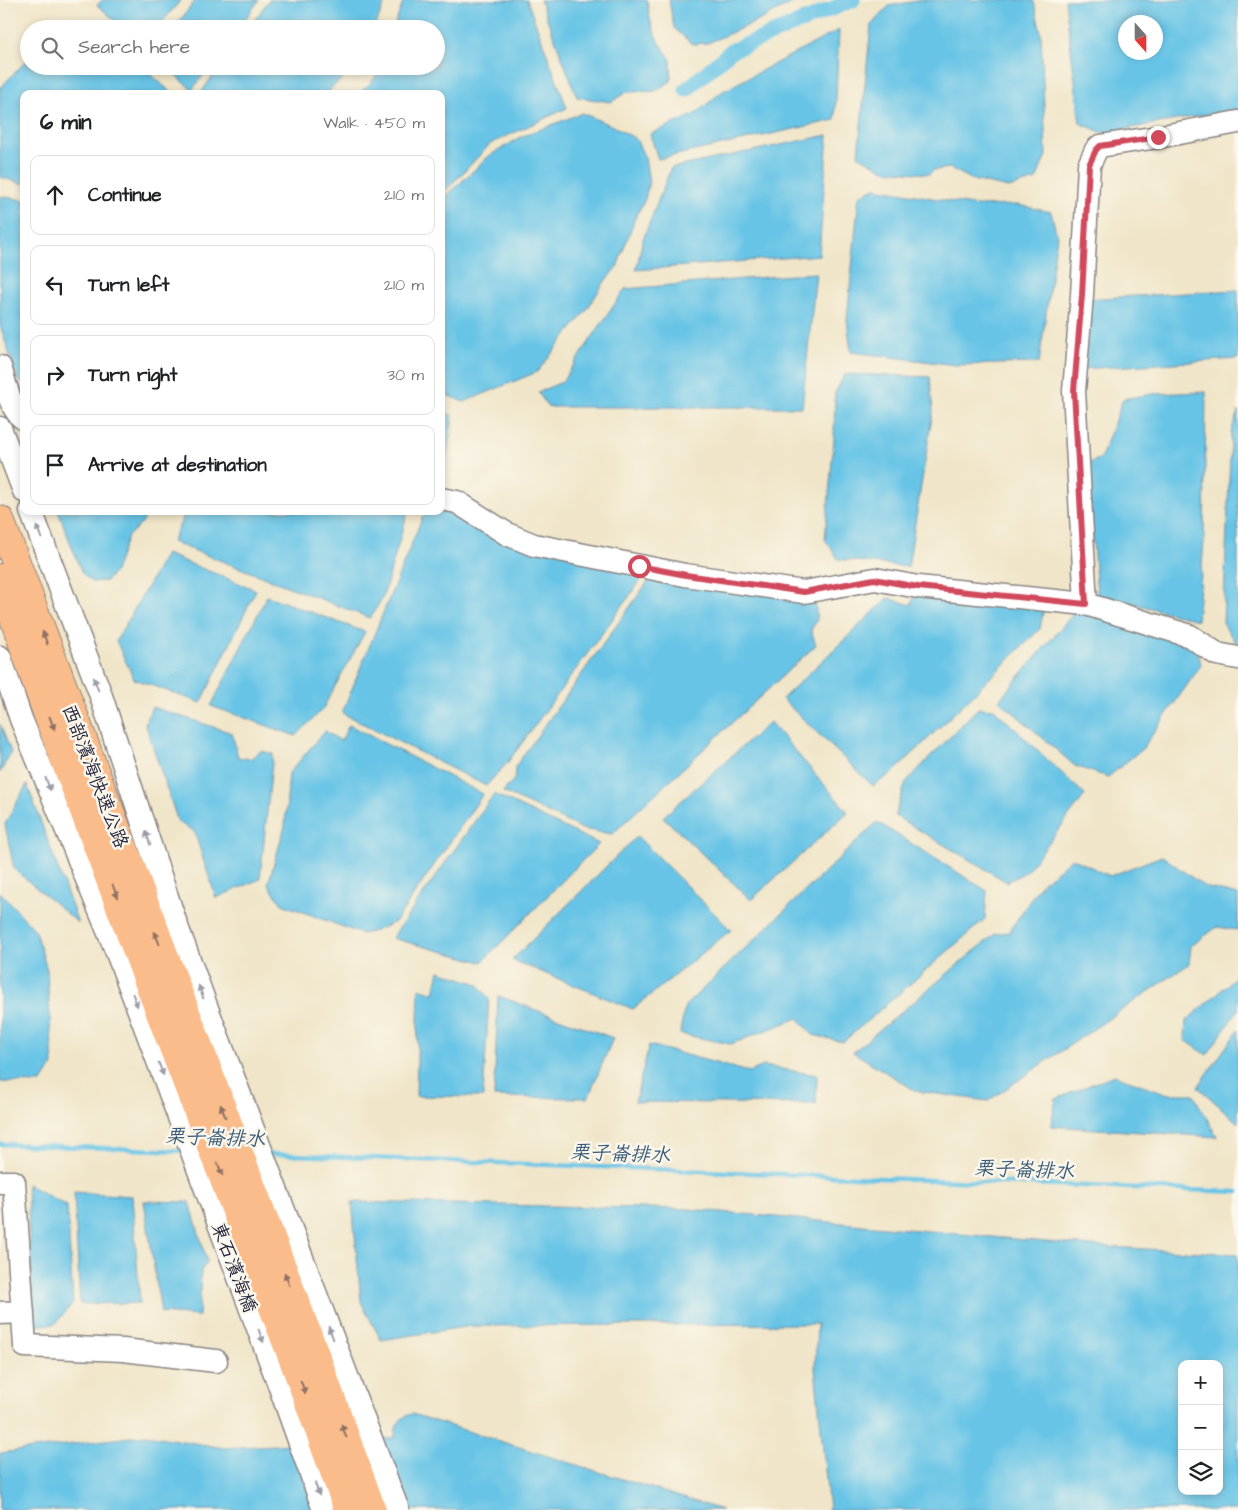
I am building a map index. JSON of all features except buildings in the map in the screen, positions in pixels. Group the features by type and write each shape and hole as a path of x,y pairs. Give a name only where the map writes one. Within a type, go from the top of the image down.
{"highway":[{"name":"西部濱海快速公路","path":"0,520 206,1035"},
{"name":"西部濱海快速公路","path":"0,578 155,1025"},
{"name":"東石濱海橋","path":"155,1025 293,1361 348,1510"},
{"path":"206,1035 318,1362 372,1510"}],"street":[{"path":"1086,604 1074,391 1082,295 1089,165 1100,146 1238,122"},
{"path":"0,367 13,406 20,416"},
{"path":"0,428 20,480"},
{"path":"445,500 457,502 507,534 534,545 686,575 804,592 874,579 918,587 1086,604 1190,636 1217,654 1238,658"},
{"path":"33,515 99,690 175,921 206,1035 398,1510"},
{"path":"0,657 21,719 116,950 155,1025"},
{"name":"東石濱海橋","path":"155,1025 324,1510"},
{"path":"0,1182 14,1182 25,1346 123,1350 216,1361"},
{"path":"0,1313 23,1312"}],"water":[{"path":"102,0 181,0 164,20 114,20 97,5"},
{"path":"196,0 259,0 245,20 180,20"},
{"path":"269,0 386,0 378,20 255,20"},
{"path":"404,0 527,0 567,108 490,144 445,190 445,90 363,90 376,75 445,75 445,20 396,20"},
{"path":"540,0 647,0 650,19 656,37 671,60 671,81 655,91 627,92 611,102 577,97"},
{"path":"669,0 798,0 760,20 708,43 692,44 674,28"},
{"path":"921,0 1031,0 1034,2 1041,33 1046,155 1036,180 1008,188 973,180 950,168 934,170 929,174 884,170 858,155 871,25 889,6"},
{"path":"1065,0 1238,0 1238,109 1103,133 1080,123"},
{"path":"839,30 835,120 658,159 650,134 694,115 723,91"},
{"path":"20,67 20,75 152,75 169,90 20,90 20,183 0,177 0,88"},
{"path":"176,75 203,75 192,90"},
{"path":"214,75 347,75 330,90 203,90"},
{"path":"582,113 615,127 636,139 645,158 649,182 645,199 635,218 617,267 605,281 586,311 537,372 464,402 445,395 445,197 489,156 521,137"},
{"path":"828,135 819,255 636,270 643,239 671,168"},
{"path":"875,188 977,206 1018,205 1051,212 1057,236 1039,363 956,365 851,352 847,319 859,196"},
{"path":"0,196 20,199 20,381 18,381 0,325"},
{"path":"816,273 802,407 548,407 538,392 562,382 625,289"},
{"path":"1238,290 1238,359 1079,369 1085,299"},
{"path":"845,374 930,377 933,411 908,567 838,559 825,539 834,439 835,393"},
{"path":"1206,392 1204,542 1197,620 1097,594 1087,464 1101,458 1123,399 1152,394"},
{"path":"1238,411 1238,644 1223,624 1231,432"},
{"path":"445,413 453,416 445,467"},
{"path":"445,504 520,539 639,565 642,579 508,762 486,786 342,713 423,515 445,515"},
{"path":"60,515 141,515 145,520 128,536 115,571 106,581 91,582 82,573"},
{"path":"184,515 407,515 383,597 370,618 172,542"},
{"path":"166,554 256,590 201,703 134,679 116,641"},
{"path":"657,569 814,590 817,620 811,630 816,645 612,834 582,829 503,792 515,778 515,767"},
{"path":"918,587 1045,602 1040,629 895,771 873,786 782,699 888,598 911,605"},
{"path":"267,596 365,632 322,710 296,736 211,706"},
{"path":"1079,607 1196,640 1201,665 1143,748 1108,777 1075,766 999,700"},
{"path":"152,707 232,733 238,757 250,759 261,751 273,754 260,879 216,898 194,831 178,822 145,723"},
{"path":"978,708 994,709 1085,795 1027,871 1007,882 895,816 906,782"},
{"path":"770,722 848,812 751,900 663,817"},
{"path":"0,724 11,752 0,773"},
{"path":"349,725 483,794 395,922 375,931 362,934 282,904 268,884 285,826 289,773 325,731 341,741"},
{"path":"27,784 78,923 14,869 5,824"},
{"path":"494,794 599,844 482,962 392,938"},
{"path":"877,822 987,891 985,919 843,1042 813,1035 798,1018 731,1044 680,1034 685,1006"},
{"path":"637,836 731,930 633,1009 512,960"},
{"path":"1162,856 1205,887 1238,895 1238,930 1217,927 1191,946 1189,964 988,1101 916,1091 853,1052 995,934 1009,932 1040,885 1072,858 1110,876"},
{"path":"0,892 35,930 47,970 53,1065 41,1083 0,1082"},
{"path":"439,971 478,984 489,999 483,1097 416,1096 419,988 434,993"},
{"path":"1234,979 1238,980 1238,1010 1207,1055 1185,1040 1186,1021"},
{"path":"498,996 613,1038 588,1098 494,1097"},
{"path":"1238,1030 1238,1123 1198,1087"},
{"path":"649,1045 749,1072 764,1066 817,1075 816,1104 635,1102"},
{"path":"1114,1075 1168,1094 1193,1094 1217,1137 1051,1126 1056,1099"},
{"path":"27,1184 67,1206 73,1303 55,1324 33,1325"},
{"path":"74,1192 132,1196 140,1303 80,1304"},
{"path":"144,1201 190,1202 207,1262 201,1271 199,1316 161,1313"},
{"path":"352,1202 689,1209 1090,1246 1238,1254 1238,1510 829,1510 815,1368 817,1324 471,1326 381,1340 361,1302"},
{"path":"412,1414 722,1510 0,1510 0,1453 147,1435 224,1448 395,1438 396,1430 401,1420"}],"waterway":[{"path":"686,90 731,51 853,0"},
{"name":"栗子崙排水","path":"0,1144 184,1151"},
{"name":"栗子崙排水","path":"269,1154 1238,1192"}],"route":[{"path":"639,566 686,575 804,592 874,579 918,587 1086,604 1074,391 1082,295 1089,165 1100,146 1158,137"}]}
